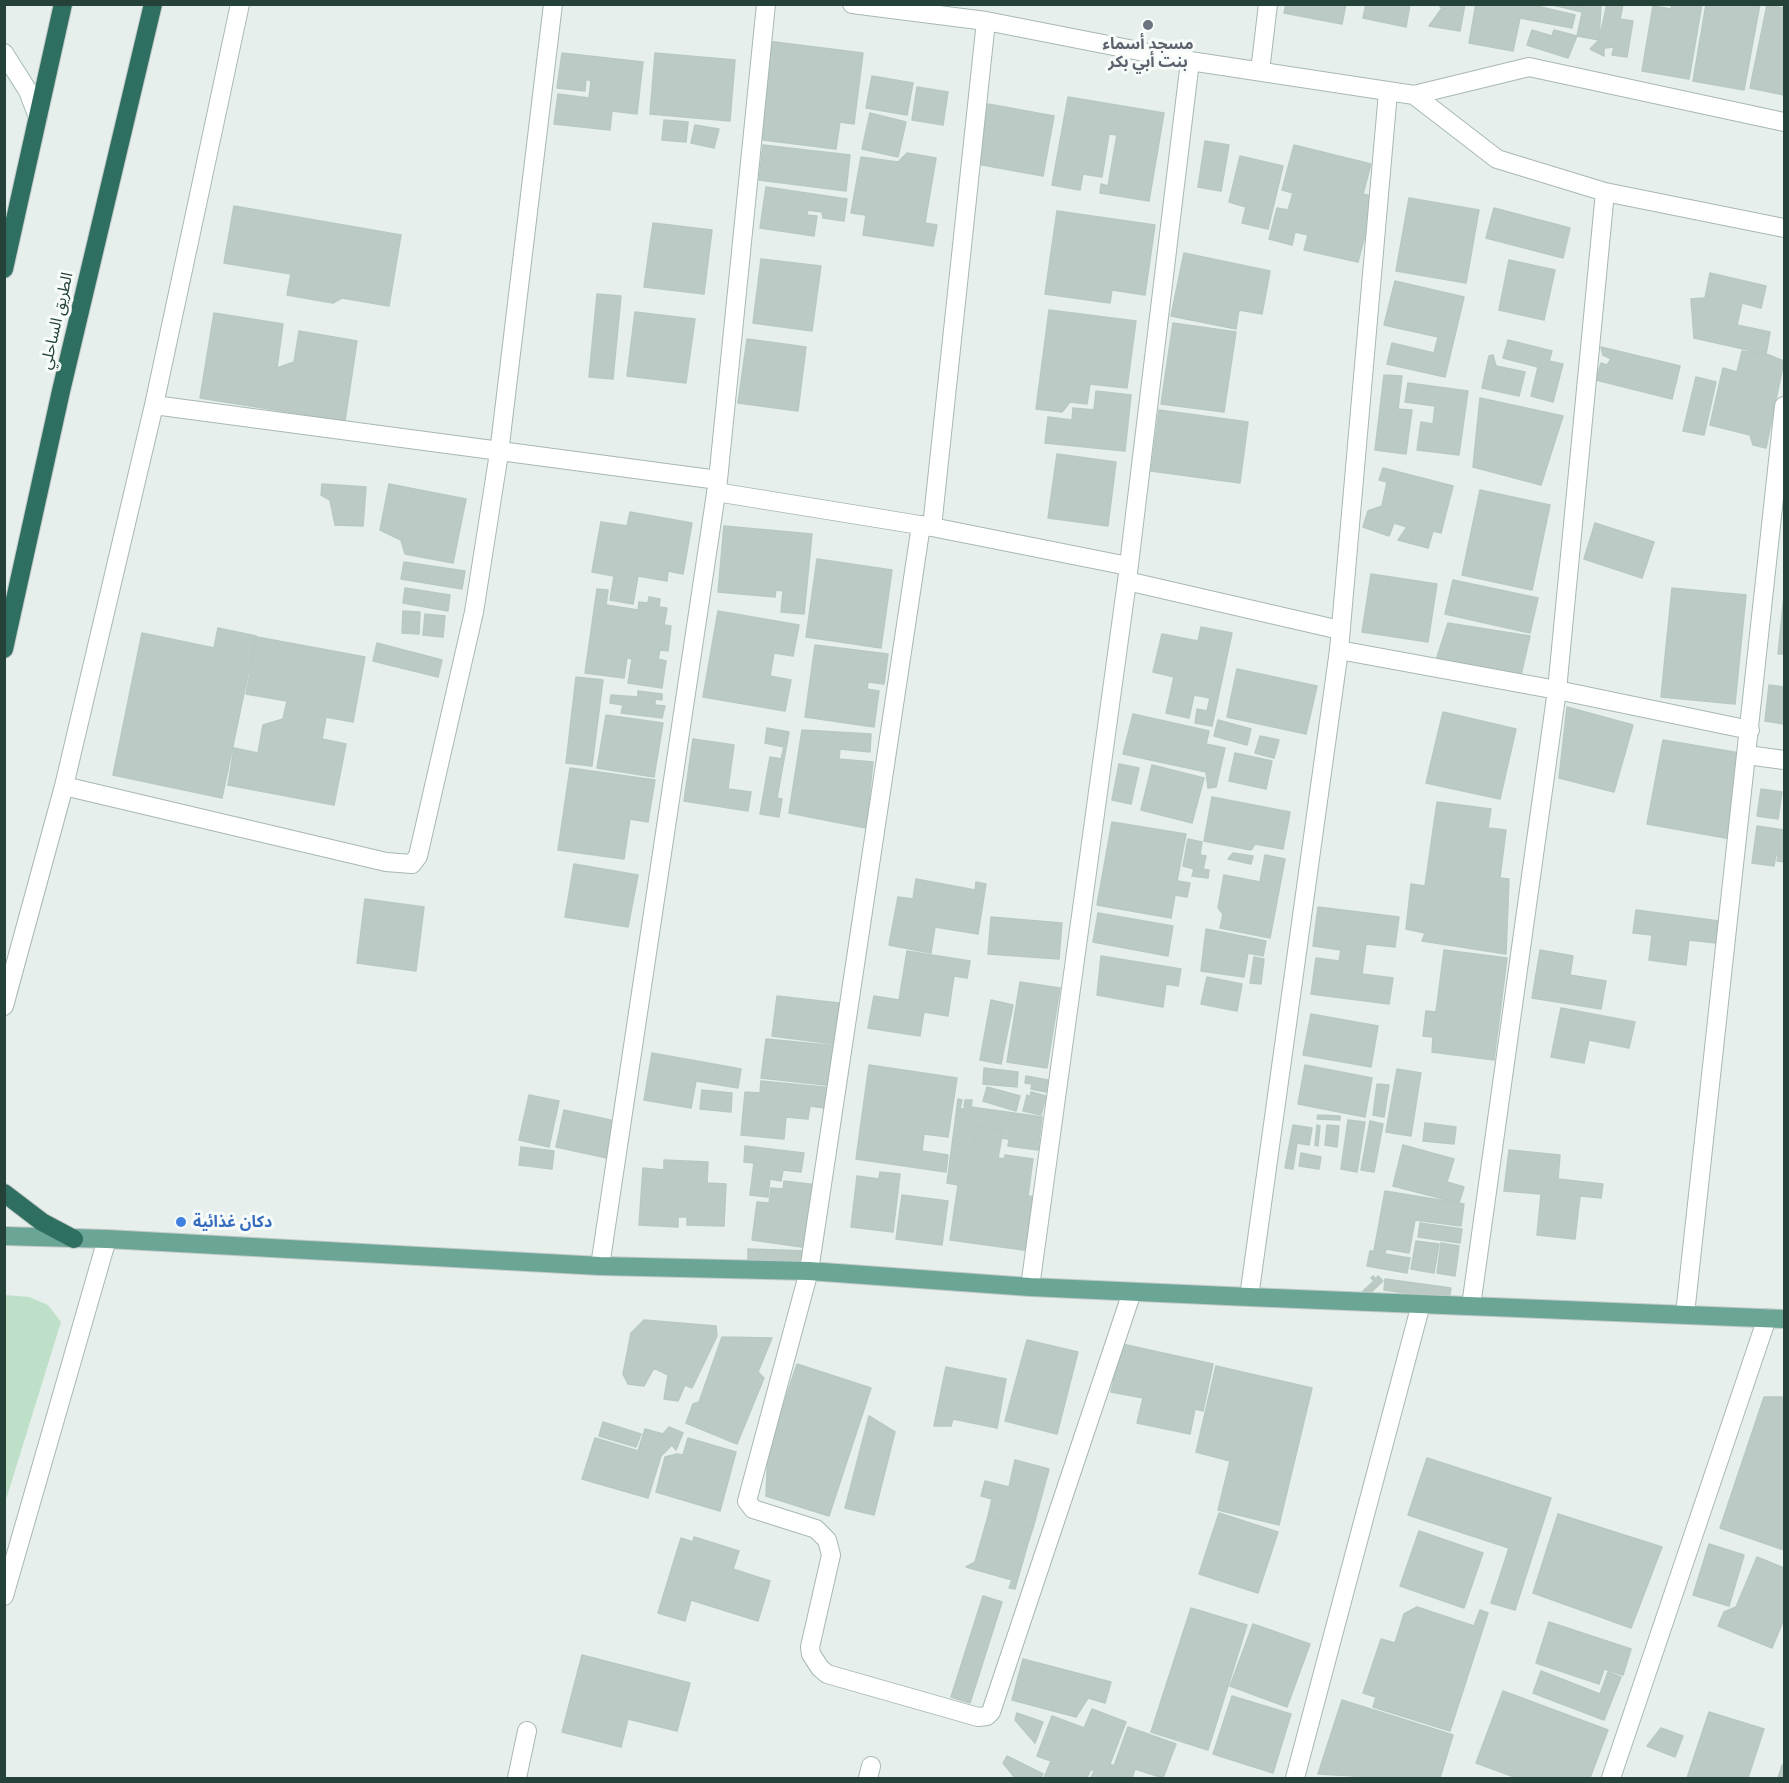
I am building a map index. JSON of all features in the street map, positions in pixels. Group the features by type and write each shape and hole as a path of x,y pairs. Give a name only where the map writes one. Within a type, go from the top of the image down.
{"highway":[{"path":"4,269 63,4"},
{"name":"الطريق الساحلي","path":"4,649 61,391 153,4"},
{"path":"4,1193 42,1222 74,1239"}],"main road":[{"path":"4,1236 107,1239 600,1266 809,1271 1030,1287 1249,1298 1776,1319"}],"street":[{"path":"4,1006 64,786 154,405 240,4"},
{"path":"64,786 386,862 412,864 423,842 474,612 500,453 553,4"},
{"path":"600,1266 717,486 766,4"},
{"path":"852,4 903,7 1190,61 1414,95 1529,67 1785,122"},
{"path":"1260,71 1268,4"},
{"path":"986,21 927,526 809,1271 748,1505 753,1509 816,1529 827,1540 831,1555 810,1647 811,1654 820,1668 828,1674 983,1717 991,1712 1132,1292"},
{"path":"4,52 28,91 39,117"},
{"path":"1030,1287 1128,574 1190,61"},
{"path":"1249,1298 1339,650 1388,92"},
{"path":"1414,95 1497,159 1605,192 1785,228"},
{"path":"1471,1306 1557,690 1605,192"},
{"path":"154,405 717,486 927,526 1128,574 1340,630"},
{"path":"1685,1314 1785,406"},
{"path":"1339,650 1557,690 1750,730"},
{"path":"1747,755 1785,760"},
{"path":"4,1596 107,1239"},
{"path":"1295,1779 1421,1304"},
{"path":"1611,1779 1776,1319"},
{"path":"517,1779 527,1731"}],"green space":[{"path":"5,1295 29,1297 48,1305 61,1322 5,1503"}],"building":[{"path":"1286,4 1346,4 1342,24 1284,13"},
{"path":"1366,4 1410,4 1406,27 1363,18"},
{"path":"1437,4 1465,4 1460,31 1429,26 1442,8"},
{"path":"1476,4 1528,4 1575,15 1572,28 1520,18 1513,51 1469,43"},
{"path":"1549,4 1584,4 1582,12"},
{"path":"1584,4 1607,4 1599,40 1577,36"},
{"path":"1601,4 1623,4 1620,19 1633,21 1627,57 1612,55 1614,47 1604,48 1604,56 1590,49 1599,40"},
{"path":"1672,4 1702,4 1689,79 1642,71 1653,6 1671,9"},
{"path":"1706,4 1760,4 1744,90 1693,81"},
{"path":"1767,5 1784,8 1784,95 1750,88"},
{"path":"1532,30 1552,36 1554,30 1577,36 1568,58 1527,45"},
{"path":"767,41 863,53 854,124 840,122 836,149 755,139"},
{"path":"562,53 643,62 637,114 612,111 610,130 554,124 558,94 589,98 591,81 586,79 585,91 557,88"},
{"path":"655,53 735,60 730,121 650,114"},
{"path":"872,76 913,83 907,115 866,108"},
{"path":"917,87 948,92 943,125 912,120"},
{"path":"1068,97 1164,113 1149,201 1100,193 1101,184 1108,186 1117,135 1109,134 1102,177 1083,174 1080,190 1052,185"},
{"path":"988,104 1054,116 1043,176 977,164"},
{"path":"870,113 906,122 898,157 862,149"},
{"path":"664,120 688,122 686,142 662,140"},
{"path":"695,125 719,129 714,148 691,143"},
{"path":"1205,141 1229,145 1221,191 1198,187"},
{"path":"763,145 850,155 846,191 759,180"},
{"path":"1294,145 1371,164 1363,194 1375,197 1358,262 1304,250 1308,235 1295,232 1292,245 1269,239 1277,208 1288,210 1293,193 1282,190"},
{"path":"907,153 936,158 925,223 937,225 933,246 863,235 866,215 851,213 861,157 898,162"},
{"path":"1240,156 1283,166 1268,229 1242,223 1246,207 1229,202"},
{"path":"766,187 847,199 844,221 823,218 822,212 808,210 807,215 817,216 814,236 760,228"},
{"path":"1409,198 1479,210 1466,283 1396,271"},
{"path":"234,206 401,235 389,306 342,298 333,303 287,295 291,274 224,263"},
{"path":"1494,208 1570,228 1563,258 1486,238"},
{"path":"1057,211 1155,225 1145,295 1112,290 1110,303 1045,294"},
{"path":"653,223 712,230 704,294 644,287"},
{"path":"1184,253 1270,271 1262,314 1239,310 1236,329 1171,316"},
{"path":"761,259 821,266 812,331 753,323"},
{"path":"1509,260 1555,270 1544,320 1499,310"},
{"path":"1710,273 1766,286 1761,308 1742,303 1737,325 1770,332 1766,354 1694,338 1691,299 1705,298"},
{"path":"1395,281 1464,297 1445,377 1387,364 1392,343 1434,353 1438,337 1384,325"},
{"path":"597,294 621,296 613,379 589,377"},
{"path":"1049,310 1136,321 1127,388 1090,384 1087,404 1070,402 1062,412 1036,409"},
{"path":"635,312 695,319 686,383 627,376"},
{"path":"214,313 283,324 277,368 294,362 299,331 357,341 345,421 200,398"},
{"path":"1173,323 1236,332 1224,412 1161,404"},
{"path":"747,339 806,347 798,411 738,403"},
{"path":"1508,340 1552,351 1549,361 1563,364 1553,402 1531,396 1538,367 1503,358"},
{"path":"1601,347 1680,366 1672,399 1596,380 1601,363 1607,365 1611,359 1603,355"},
{"path":"1742,351 1766,354 1784,361 1766,448 1753,445 1750,435 1710,425 1723,368 1737,372"},
{"path":"1493,355 1496,366 1525,372 1519,396 1482,388 1489,356"},
{"path":"1384,375 1402,376 1398,409 1412,410 1406,454 1375,450"},
{"path":"1696,377 1716,382 1704,435 1683,431"},
{"path":"1408,383 1468,391 1459,455 1417,450 1421,422 1433,424 1435,406 1405,402"},
{"path":"1096,391 1131,395 1125,451 1045,443 1048,417 1072,420 1073,408 1094,410"},
{"path":"1480,398 1563,416 1541,485 1473,467"},
{"path":"1159,410 1248,422 1240,483 1151,471"},
{"path":"1057,454 1116,462 1108,526 1048,518"},
{"path":"1383,468 1453,486 1441,533 1433,531 1428,548 1398,540 1407,527 1394,523 1389,536 1363,527 1368,511 1382,506 1387,482 1379,480"},
{"path":"322,484 366,487 363,526 335,525 330,500 321,495"},
{"path":"389,484 466,499 453,563 405,554 401,540 380,530"},
{"path":"1480,490 1550,505 1532,590 1462,575"},
{"path":"630,512 692,523 683,574 668,571 667,581 638,576 633,604 610,600 614,576 592,572 601,522 627,526"},
{"path":"1595,523 1654,542 1642,578 1584,559"},
{"path":"724,526 812,534 804,614 781,612 783,591 776,590 775,597 718,592"},
{"path":"817,559 892,570 881,648 806,637"},
{"path":"404,562 465,571 462,589 401,579"},
{"path":"1371,574 1437,584 1428,642 1362,632"},
{"path":"1453,580 1538,598 1530,633 1445,614"},
{"path":"405,588 450,595 448,611 403,603"},
{"path":"1672,588 1746,595 1735,704 1661,697"},
{"path":"597,589 608,590 606,605 638,610 639,602 648,603 649,597 660,599 659,607 667,608 664,625 671,626 668,651 660,650 658,659 666,661 662,688 628,683 632,659 627,658 624,678 585,673"},
{"path":"1784,595 1784,654 1778,654"},
{"path":"403,611 420,612 419,634 402,633"},
{"path":"718,611 799,625 793,656 774,653 770,676 791,680 785,711 703,697"},
{"path":"425,614 445,616 443,637 423,635"},
{"path":"1448,623 1530,636 1521,675 1436,660"},
{"path":"1201,627 1232,633 1212,726 1195,723 1197,709 1207,711 1210,698 1194,695 1189,718 1166,713 1174,677 1153,672 1162,634 1198,641"},
{"path":"218,628 256,636 222,798 113,775 142,633 214,648"},
{"path":"257,637 365,657 353,722 326,717 322,739 346,744 334,805 228,785 234,748 258,753 263,725 283,719 287,701 246,694"},
{"path":"377,643 442,660 438,677 373,661"},
{"path":"815,645 888,654 884,684 868,682 867,689 879,691 874,727 805,717"},
{"path":"1237,669 1317,686 1306,734 1227,717"},
{"path":"576,677 603,680 592,766 566,763"},
{"path":"1769,685 1784,687 1784,724 1765,721"},
{"path":"638,691 662,694 662,700 655,699 655,705 665,706 662,718 621,713 623,705 610,703 611,695 638,697"},
{"path":"1567,707 1633,725 1614,792 1559,778"},
{"path":"1443,712 1516,729 1500,799 1426,783"},
{"path":"1133,714 1209,731 1206,744 1225,748 1216,787 1208,788 1206,772 1123,754"},
{"path":"606,715 663,723 654,777 597,768"},
{"path":"1218,720 1251,729 1247,745 1214,736"},
{"path":"767,728 789,732 777,798 782,799 779,817 760,814 770,757 781,759 784,747 765,743"},
{"path":"802,730 871,734 870,752 840,749 839,759 873,762 866,828 789,813"},
{"path":"1260,736 1279,740 1274,758 1255,753"},
{"path":"693,739 734,745 728,789 751,792 748,811 684,801"},
{"path":"1663,740 1746,754 1731,839 1647,824"},
{"path":"1235,753 1272,761 1266,789 1229,781"},
{"path":"1119,764 1139,768 1131,804 1112,800"},
{"path":"1152,765 1204,778 1192,823 1141,810"},
{"path":"570,768 655,780 648,822 630,819 624,859 558,850"},
{"path":"1761,789 1782,792 1778,819 1757,816"},
{"path":"1212,797 1290,812 1283,849 1255,844 1251,850 1204,841"},
{"path":"1437,802 1491,809 1488,828 1506,830 1500,878 1509,879 1506,954 1422,941 1425,933 1406,929 1411,884 1425,886"},
{"path":"1112,822 1186,834 1177,881 1190,883 1187,897 1175,895 1171,918 1097,905"},
{"path":"1757,826 1784,830 1784,862 1777,861 1778,855 1776,854 1774,866 1752,863"},
{"path":"1188,839 1202,842 1200,855 1206,856 1203,869 1209,870 1208,878 1192,876 1194,869 1183,866"},
{"path":"1233,853 1253,856 1251,864 1228,859"},
{"path":"1265,855 1285,859 1270,938 1220,928 1223,914 1218,908 1224,875 1260,882"},
{"path":"574,864 638,875 628,927 565,917"},
{"path":"916,879 975,890 976,882 986,884 978,934 935,927 931,953 889,945 898,897 913,899"},
{"path":"365,899 424,907 416,971 357,963"},
{"path":"1318,907 1399,917 1395,947 1366,944 1362,974 1393,978 1389,1004 1311,994 1316,958 1339,961 1341,950 1313,946"},
{"path":"1636,910 1719,921 1716,943 1689,940 1686,965 1649,960 1652,935 1633,933"},
{"path":"1098,913 1173,926 1168,956 1093,942"},
{"path":"991,917 1062,923 1059,959 988,954"},
{"path":"1206,929 1266,941 1263,956 1248,953 1244,977 1201,971"},
{"path":"1444,950 1507,958 1494,1060 1432,1052 1433,1037 1423,1036 1426,1011 1436,1012"},
{"path":"1540,950 1573,956 1570,975 1606,981 1601,1009 1532,998"},
{"path":"907,951 970,961 967,978 954,976 948,1016 924,1012 920,1036 868,1028 874,996 899,1000"},
{"path":"1101,956 1181,969 1178,986 1166,984 1163,1007 1097,995"},
{"path":"1254,957 1264,959 1261,984 1250,983"},
{"path":"1207,977 1242,984 1237,1011 1201,1004"},
{"path":"1020,982 1060,988 1047,1068 1007,1062"},
{"path":"777,996 839,1003 834,1044 772,1036"},
{"path":"991,1000 1013,1005 1001,1064 980,1060"},
{"path":"1561,1008 1635,1022 1629,1048 1589,1040 1584,1063 1551,1057"},
{"path":"1311,1014 1378,1026 1371,1067 1303,1055"},
{"path":"766,1039 838,1046 834,1086 761,1078"},
{"path":"652,1053 741,1069 738,1088 696,1081 691,1108 644,1100"},
{"path":"869,1065 957,1078 948,1137 924,1134 922,1151 948,1155 946,1172 856,1159"},
{"path":"1305,1065 1372,1078 1365,1117 1298,1104"},
{"path":"984,1068 1018,1072 1017,1087 983,1084"},
{"path":"1397,1069 1421,1073 1411,1136 1386,1132"},
{"path":"1026,1076 1048,1080 1046,1092 1031,1089 1032,1084 1025,1083"},
{"path":"761,1081 833,1088 832,1109 810,1106 808,1119 786,1117 784,1139 741,1135 745,1092 760,1093"},
{"path":"1377,1084 1389,1085 1384,1117 1373,1115"},
{"path":"987,1087 1020,1096 1016,1111 983,1101"},
{"path":"702,1090 732,1093 731,1112 700,1109"},
{"path":"1031,1092 1046,1096 1041,1115 1023,1111 1027,1095 1030,1097"},
{"path":"529,1095 559,1101 549,1147 519,1140"},
{"path":"958,1099 962,1100 960,1109 964,1109 965,1100 972,1100 971,1107 1042,1117 1038,1150 1008,1146 1010,1135 1008,1139 1001,1138 1003,1130 977,1126 974,1148 952,1145"},
{"path":"564,1110 615,1121 607,1158 556,1147"},
{"path":"1318,1115 1340,1116 1340,1120 1317,1119"},
{"path":"1348,1120 1365,1122 1357,1172 1341,1169"},
{"path":"1370,1121 1383,1124 1374,1172 1361,1170"},
{"path":"1425,1123 1456,1127 1454,1144 1423,1141"},
{"path":"1293,1125 1312,1128 1309,1145 1297,1143 1293,1169 1285,1168"},
{"path":"1317,1125 1320,1126 1318,1146 1315,1145"},
{"path":"1327,1125 1339,1126 1337,1147 1325,1145"},
{"path":"977,1126 1003,1130 998,1158 1004,1159 1005,1155 1033,1159 1028,1196 1038,1197 1031,1251 950,1240 958,1185 947,1183 952,1145 974,1148"},
{"path":"1403,1145 1454,1159 1447,1182 1464,1187 1459,1203 1393,1186"},
{"path":"745,1146 804,1153 801,1172 783,1170 781,1181 770,1179 768,1197 750,1195 754,1163 744,1162"},
{"path":"521,1147 554,1151 552,1169 519,1165"},
{"path":"1509,1150 1560,1155 1558,1179 1603,1184 1601,1198 1580,1196 1575,1239 1537,1235 1541,1194 1504,1191"},
{"path":"1301,1153 1321,1157 1319,1169 1299,1166"},
{"path":"664,1160 708,1162 707,1183 726,1184 724,1226 687,1225 687,1217 678,1217 678,1227 639,1225 643,1168 664,1170"},
{"path":"880,1172 900,1174 893,1232 851,1227 857,1176 879,1179"},
{"path":"784,1181 818,1185 809,1248 752,1240 757,1202 769,1203 771,1188 783,1189"},
{"path":"1385,1191 1464,1204 1461,1226 1415,1220 1409,1253 1386,1249 1385,1254 1410,1258 1407,1273 1367,1266 1370,1251 1374,1251"},
{"path":"902,1195 948,1201 942,1245 896,1239"},
{"path":"1420,1223 1462,1229 1460,1243 1418,1237"},
{"path":"1416,1241 1439,1244 1434,1273 1411,1269"},
{"path":"1441,1243 1459,1246 1455,1276 1437,1273"},
{"path":"748,1249 808,1251 808,1262 748,1260"},
{"path":"1373,1276 1376,1279 1378,1276 1383,1281 1368,1295 1363,1291 1374,1281 1371,1278"},
{"path":"1385,1279 1451,1288 1449,1299 1384,1290"},
{"path":"644,1320 716,1326 717,1336 692,1388 685,1385 678,1401 664,1399 668,1375 654,1368 644,1386 628,1384 623,1374 631,1333"},
{"path":"722,1337 772,1338 758,1372 764,1378 737,1444 686,1423 693,1404 699,1402"},
{"path":"1027,1340 1078,1352 1057,1434 1005,1421"},
{"path":"1122,1344 1213,1364 1203,1411 1195,1409 1190,1434 1137,1423 1143,1398 1111,1392"},
{"path":"797,1364 871,1388 829,1516 766,1496 768,1451"},
{"path":"1216,1366 1312,1388 1279,1525 1218,1510 1230,1461 1196,1452"},
{"path":"946,1367 1006,1379 997,1428 953,1419 951,1426 934,1426"},
{"path":"1764,1397 1784,1397 1784,1550 1720,1528"},
{"path":"869,1416 895,1432 874,1515 845,1508"},
{"path":"603,1422 641,1434 636,1447 599,1436"},
{"path":"669,1427 683,1433 676,1450 672,1445 661,1456 648,1498 582,1479 595,1438 638,1451 645,1429 663,1434"},
{"path":"688,1438 736,1452 720,1511 656,1492 665,1457 683,1455"},
{"path":"1427,1458 1551,1498 1515,1610 1491,1603 1509,1548 1408,1515"},
{"path":"1015,1460 1049,1469 1033,1528 988,1516 992,1499 981,1496 985,1481 1009,1487"},
{"path":"1219,1513 1278,1532 1258,1593 1199,1574"},
{"path":"1558,1514 1662,1547 1631,1628 1533,1593"},
{"path":"988,1516 1033,1528 1028,1543 984,1530"},
{"path":"984,1530 1028,1543 1015,1589 1009,1588 1012,1580 966,1567 975,1562"},
{"path":"1419,1531 1483,1553 1464,1608 1400,1586"},
{"path":"694,1537 739,1551 733,1569 770,1581 758,1621 691,1600 685,1621 658,1613 681,1538 693,1542"},
{"path":"1709,1544 1744,1555 1729,1606 1693,1595"},
{"path":"1757,1557 1784,1568 1784,1619 1772,1648 1718,1626 1724,1612 1736,1607"},
{"path":"983,1596 1002,1602 970,1703 951,1697"},
{"path":"1417,1607 1474,1626 1480,1610 1488,1613 1450,1731 1373,1707 1376,1697 1363,1693 1381,1639 1395,1643 1404,1614"},
{"path":"1191,1608 1247,1625 1208,1750 1151,1732"},
{"path":"1549,1622 1631,1649 1623,1675 1604,1669 1599,1684 1536,1663"},
{"path":"1253,1624 1310,1644 1287,1707 1230,1686"},
{"path":"582,1655 690,1683 677,1731 628,1719 621,1747 562,1732"},
{"path":"1023,1659 1111,1682 1105,1703 1088,1698 1076,1717 1012,1700"},
{"path":"1541,1671 1600,1694 1608,1672 1621,1677 1604,1720 1533,1693"},
{"path":"1503,1691 1608,1730 1590,1778 1517,1778 1476,1763"},
{"path":"1232,1696 1291,1714 1273,1773 1213,1754"},
{"path":"1342,1700 1453,1735 1440,1778 1353,1778 1354,1776 1318,1774"},
{"path":"1092,1709 1126,1722 1110,1764 1114,1766 1128,1727 1176,1744 1163,1778 1135,1769 1132,1778 1091,1778 1094,1771 1091,1769 1087,1778 1044,1778 1051,1761 1037,1756 1052,1716 1084,1728"},
{"path":"1709,1712 1764,1729 1748,1778 1687,1778"},
{"path":"1017,1713 1043,1722 1035,1743 1015,1720"},
{"path":"1661,1728 1683,1736 1675,1757 1647,1746"},
{"path":"1007,1756 1043,1774 1041,1778 1015,1778 1003,1763"},
{"path":"1782,1765 1784,1778 1778,1778"}],"place":[{"name":"مسجد أسماء بنت أبي بكر","path":"1148,25"},
{"name":"دكان غذائية","path":"181,1222"}]}
